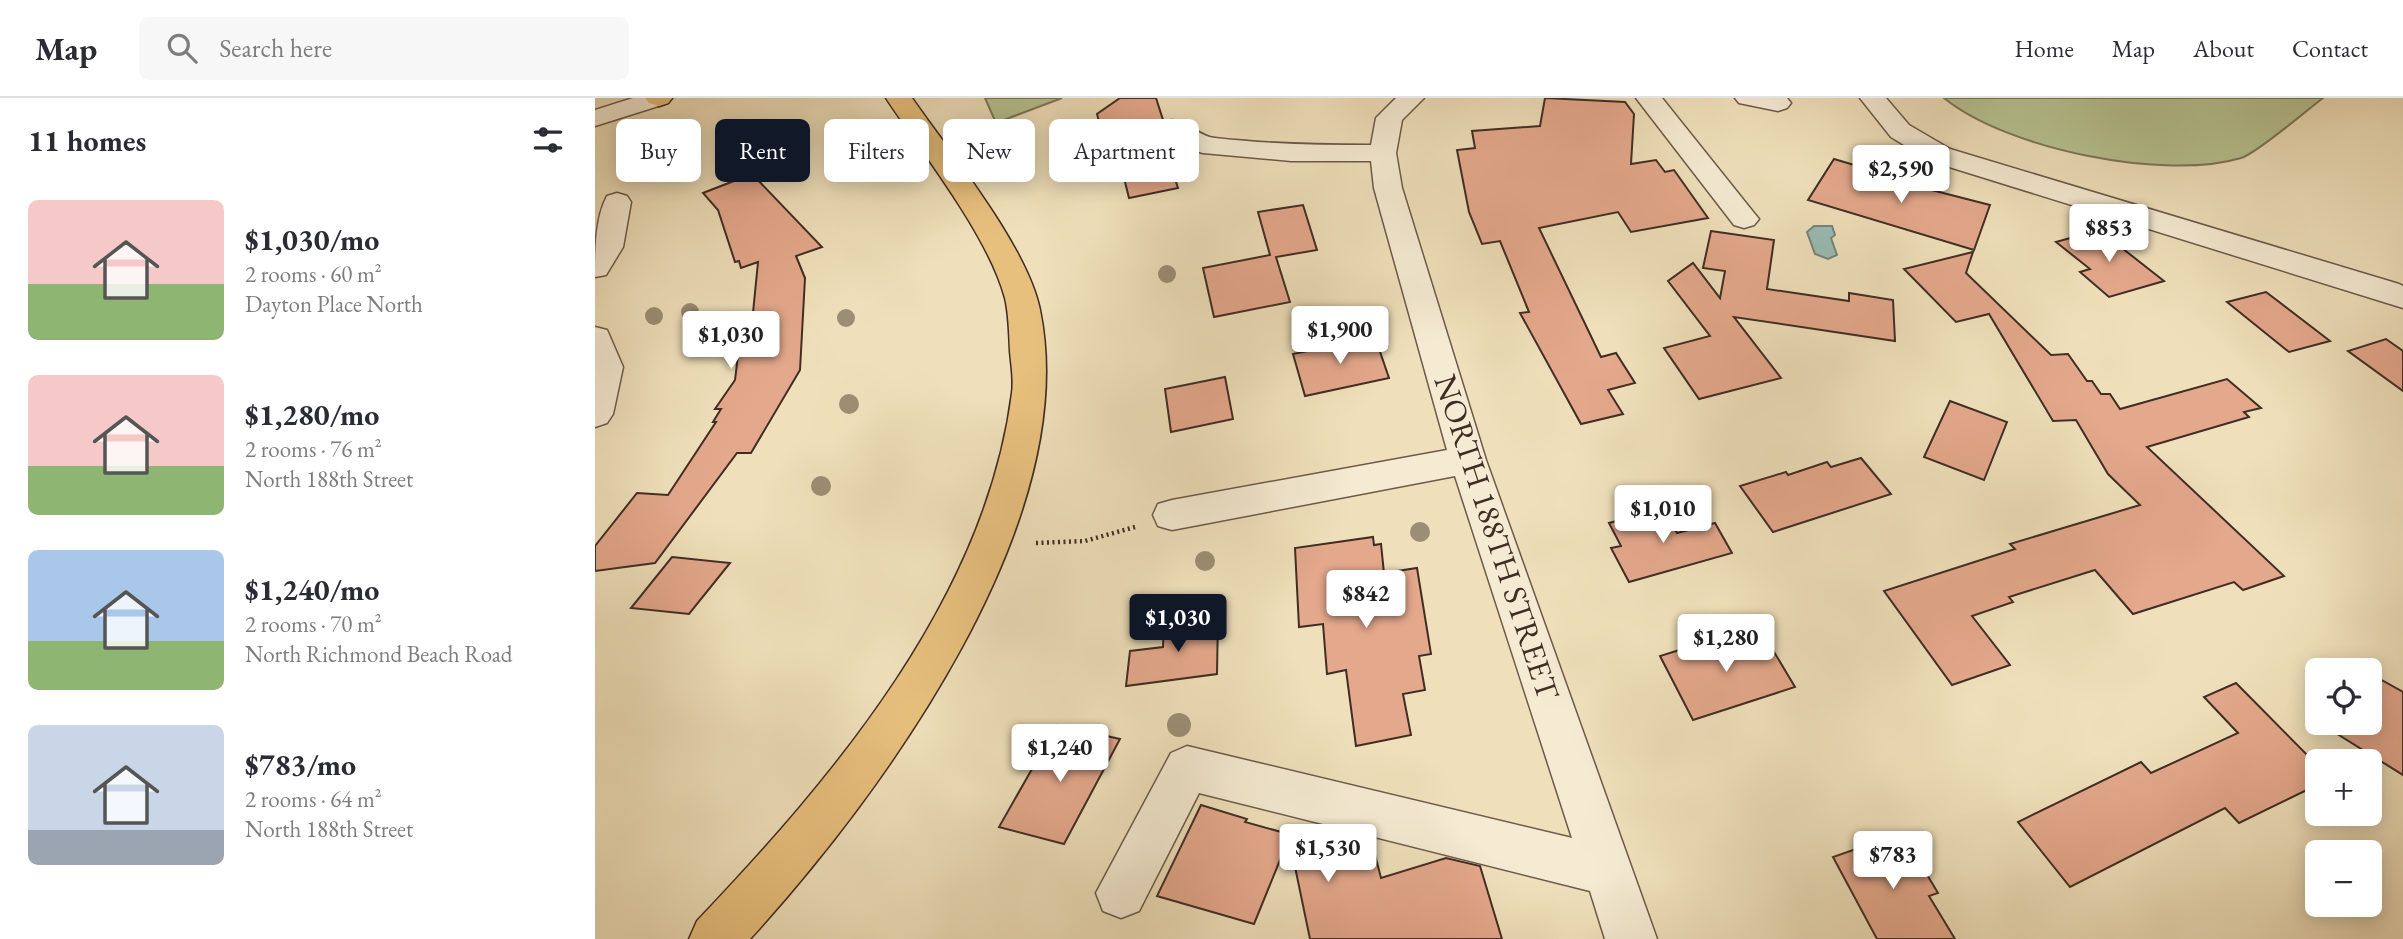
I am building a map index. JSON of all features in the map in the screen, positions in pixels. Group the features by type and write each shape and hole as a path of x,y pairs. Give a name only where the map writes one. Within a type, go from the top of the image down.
{"main road":[{"path":"715,939 815,825 898,714 949,631 989,550 1010,490 1025,434 1031,381 1030,347 1025,312 1016,282 1003,253 906,108 876,98"}],"street":[{"path":"595,118 659,98"},
{"name":"NORTH 188TH STREET","path":"1411,98 1389,118 1383,153 1388,188 1468,460 1631,939"},
{"path":"1649,98 1744,219"},
{"path":"1748,98 1778,103"},
{"path":"1873,98 1900,131 1941,155 2388,291 2403,298"},
{"path":"1199,142 1291,153 1383,153"},
{"path":"595,268 608,247 617,202"},
{"path":"595,338 606,367 595,414"},
{"path":"1172,514 1468,460"},
{"path":"1121,893 1187,768 1608,871"}],"path":[{"path":"1036,543 1085,541 1172,514"}],"green space":[{"path":"985,98 1062,98 1007,119 994,119"},
{"path":"1944,98 2323,98 2248,155 2209,164 2171,166 2087,156 2045,145 2006,132 1971,116"}],"water":[{"path":"1814,226 1832,226 1835,235 1831,238 1837,255 1828,259 1815,254 1807,232"}],"building":[{"path":"1120,98 1156,98 1163,119 1098,119 1097,114"},
{"path":"1545,98 1625,102 1634,114 1631,164 1656,160 1665,172 1674,170 1708,218 1631,232 1618,212 1539,228 1601,357 1616,353 1635,383 1608,390 1623,414 1581,424 1520,313 1529,312 1500,241 1482,244 1469,212 1457,150 1475,148 1472,131 1540,126"},
{"path":"1834,159 1868,169 1865,173 1990,205 1974,250 1808,200"},
{"path":"731,182 760,182 822,247 796,256 805,278 800,370 751,453 737,453 655,563 595,571 595,546 637,493 668,495 716,422 713,422 721,409 715,409 735,380 739,347 745,346 746,335 751,333 758,262 741,268 739,261 735,262 718,210 703,193"},
{"path":"1125,182 1176,182 1178,188 1129,198"},
{"path":"1303,205 1317,250 1276,257 1290,302 1214,317 1203,268 1270,255 1258,212"},
{"path":"2099,230 2164,281 2109,297 2080,272 2090,269 2056,242"},
{"path":"1711,231 1774,240 1767,289 1849,301 1849,293 1893,300 1895,341 1734,317 1781,378 1699,399 1664,348 1710,336 1668,281 1693,263 1720,298 1725,271 1703,268"},
{"path":"1973,252 1966,273 2051,355 2068,354 2087,381 2092,381 2101,394 2110,394 2120,409 2227,379 2261,408 2244,412 2249,417 2147,447 2284,576 2243,590 2234,582 2133,614 2095,570 2009,597 2013,602 1972,616 2010,665 1952,685 1884,591 2015,549 2010,544 2140,505 2108,474 2076,420 2053,421 1989,314 1956,322 1904,269"},
{"path":"2266,292 2330,341 2289,352 2227,302"},
{"path":"1375,337 1389,378 1305,396 1293,354"},
{"path":"2386,339 2403,351 2403,391 2348,351"},
{"path":"1225,377 1233,419 1171,432 1165,389"},
{"path":"1950,401 2007,422 1984,480 1924,457"},
{"path":"1861,458 1891,494 1773,532 1740,486 1786,472 1788,475 1827,462 1831,467"},
{"path":"1663,509 1677,533 1715,523 1732,553 1629,582 1611,548 1621,546 1609,523"},
{"path":"1373,537 1374,545 1381,544 1384,573 1417,568 1431,654 1419,656 1425,690 1403,694 1411,735 1356,746 1346,670 1327,674 1323,624 1299,627 1295,548"},
{"path":"672,557 730,563 689,614 631,608"},
{"path":"1218,616 1217,674 1126,686 1130,651 1163,647 1164,623"},
{"path":"1764,635 1795,687 1693,720 1660,656 1724,636 1729,645"},
{"path":"2382,680 2403,692 2403,775 2382,762 2382,749 2361,749 2339,735 2382,735"},
{"path":"2236,683 2305,753 2305,791 2239,823 2225,808 2070,887 2018,822 2141,762 2151,773 2238,733 2204,697"},
{"path":"1057,725 1120,739 1064,844 999,827"},
{"path":"1201,805 1247,819 1245,822 1321,843 1351,834 1371,839 1381,878 1446,858 1480,866 1502,939 1310,939 1289,838 1254,924 1157,896"},
{"path":"1902,833 1938,893 1929,896 1955,939 1877,939 1833,857"}]}
